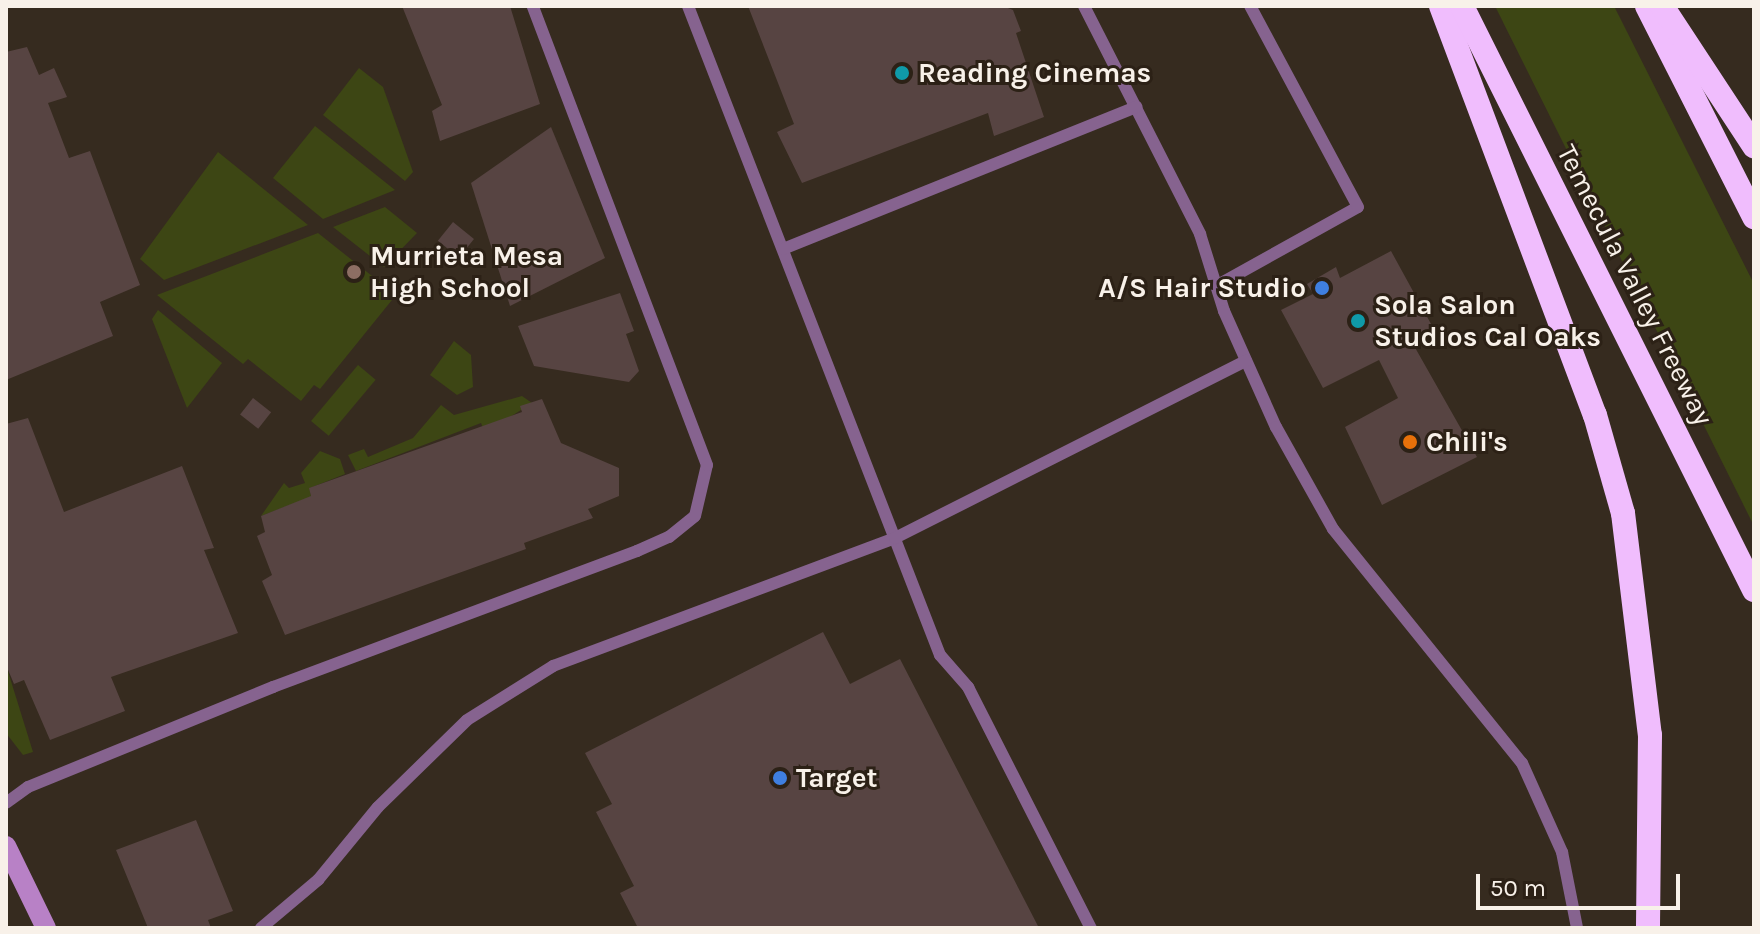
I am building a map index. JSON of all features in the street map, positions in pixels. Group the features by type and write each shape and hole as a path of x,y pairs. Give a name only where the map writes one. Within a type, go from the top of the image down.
{"highway":[{"path":"1441,6 1595,415 1623,513 1650,735 1648,928"},
{"name":"Temecula Valley Freeway","path":"1462,6 1754,590"},
{"path":"1647,6 1754,217"},
{"path":"1662,6 1754,146"}],"street":[{"path":"6,846 46,928"}],"lane":[{"path":"6,803 28,787 273,687 637,551 695,516 707,465 533,6"},
{"path":"688,6 940,655 968,687 1091,928"},
{"path":"1084,6 1200,234 1216,286 1246,361 1333,529 1522,763 1562,852 1577,928"},
{"path":"1216,286 1358,207 1250,6"},
{"path":"783,249 1137,107"},
{"path":"261,928 318,880 378,807 467,720 553,666 895,538 1246,361"}],"green space":[{"path":"1495,6 1614,6 1754,284 1754,526"},
{"path":"359,68 383,87 413,172 405,181 323,115"},
{"path":"315,126 395,190 323,219 273,178"},
{"path":"218,152 308,225 164,280 140,259"},
{"path":"385,207 417,233 384,267 333,227"},
{"path":"318,233 396,295 320,389 314,385 301,401 248,359 243,364 157,295"},
{"path":"158,310 222,363 187,408 152,319"},
{"path":"454,341 471,355 473,387 457,395 430,375"},
{"path":"358,365 376,380 329,436 311,421"},
{"path":"522,396 532,403 485,433 481,423 356,471 348,455 364,449 368,457 413,438 441,405 454,415"},
{"path":"320,451 340,459 345,474 310,488 311,497 261,516 284,483 289,488 305,483 301,473"},
{"path":"6,665 33,752 23,755 6,733"}],"building":[{"path":"402,6 510,6 540,104 440,141 432,111 442,105"},
{"name":"Reading Cinemas","path":"748,6 1003,6 1013,10 1021,31 1016,33 1044,117 994,136 988,113 802,183 777,132 794,124"},
{"path":"27,47 39,75 54,68 67,97 48,103 69,158 90,151 140,285 100,302 113,336 6,380 6,52"},
{"path":"551,127 605,258 510,306 471,183"},
{"path":"453,222 474,239 459,258 438,241"},
{"path":"1391,251 1436,333 1413,344 1477,457 1382,505 1345,427 1398,398 1379,360 1323,388 1281,310 1313,294 1307,284 1336,267 1340,278"},
{"path":"620,293 634,331 626,334 639,371 629,382 534,366 518,326"},
{"path":"253,398 271,412 258,429 240,415"},
{"path":"542,399 561,443 619,468 619,496 588,509 593,518 524,543 526,549 285,635 262,581 272,575 257,536 265,532 261,516 311,496 309,488 522,412 520,406"},
{"path":"28,418 64,512 182,466 214,548 204,550 238,633 111,677 125,711 50,740 24,680 14,684 6,665 6,424"},
{"name":"Target","path":"823,632 850,684 900,659 1039,928 638,928 620,893 634,886 596,812 612,804 585,753"},
{"path":"196,820 233,911 208,920 211,928 148,928 116,850"}],"place":[{"name":"Reading Cinemas","path":"902,73"},
{"name":"Murrieta Mesa High School","path":"354,272"},
{"name":"A/S Hair Studio","path":"1322,288"},
{"name":"Sola Salon Studios Cal Oaks","path":"1358,321"},
{"name":"Chili's","path":"1410,442"},
{"name":"Target","path":"780,778"}]}
